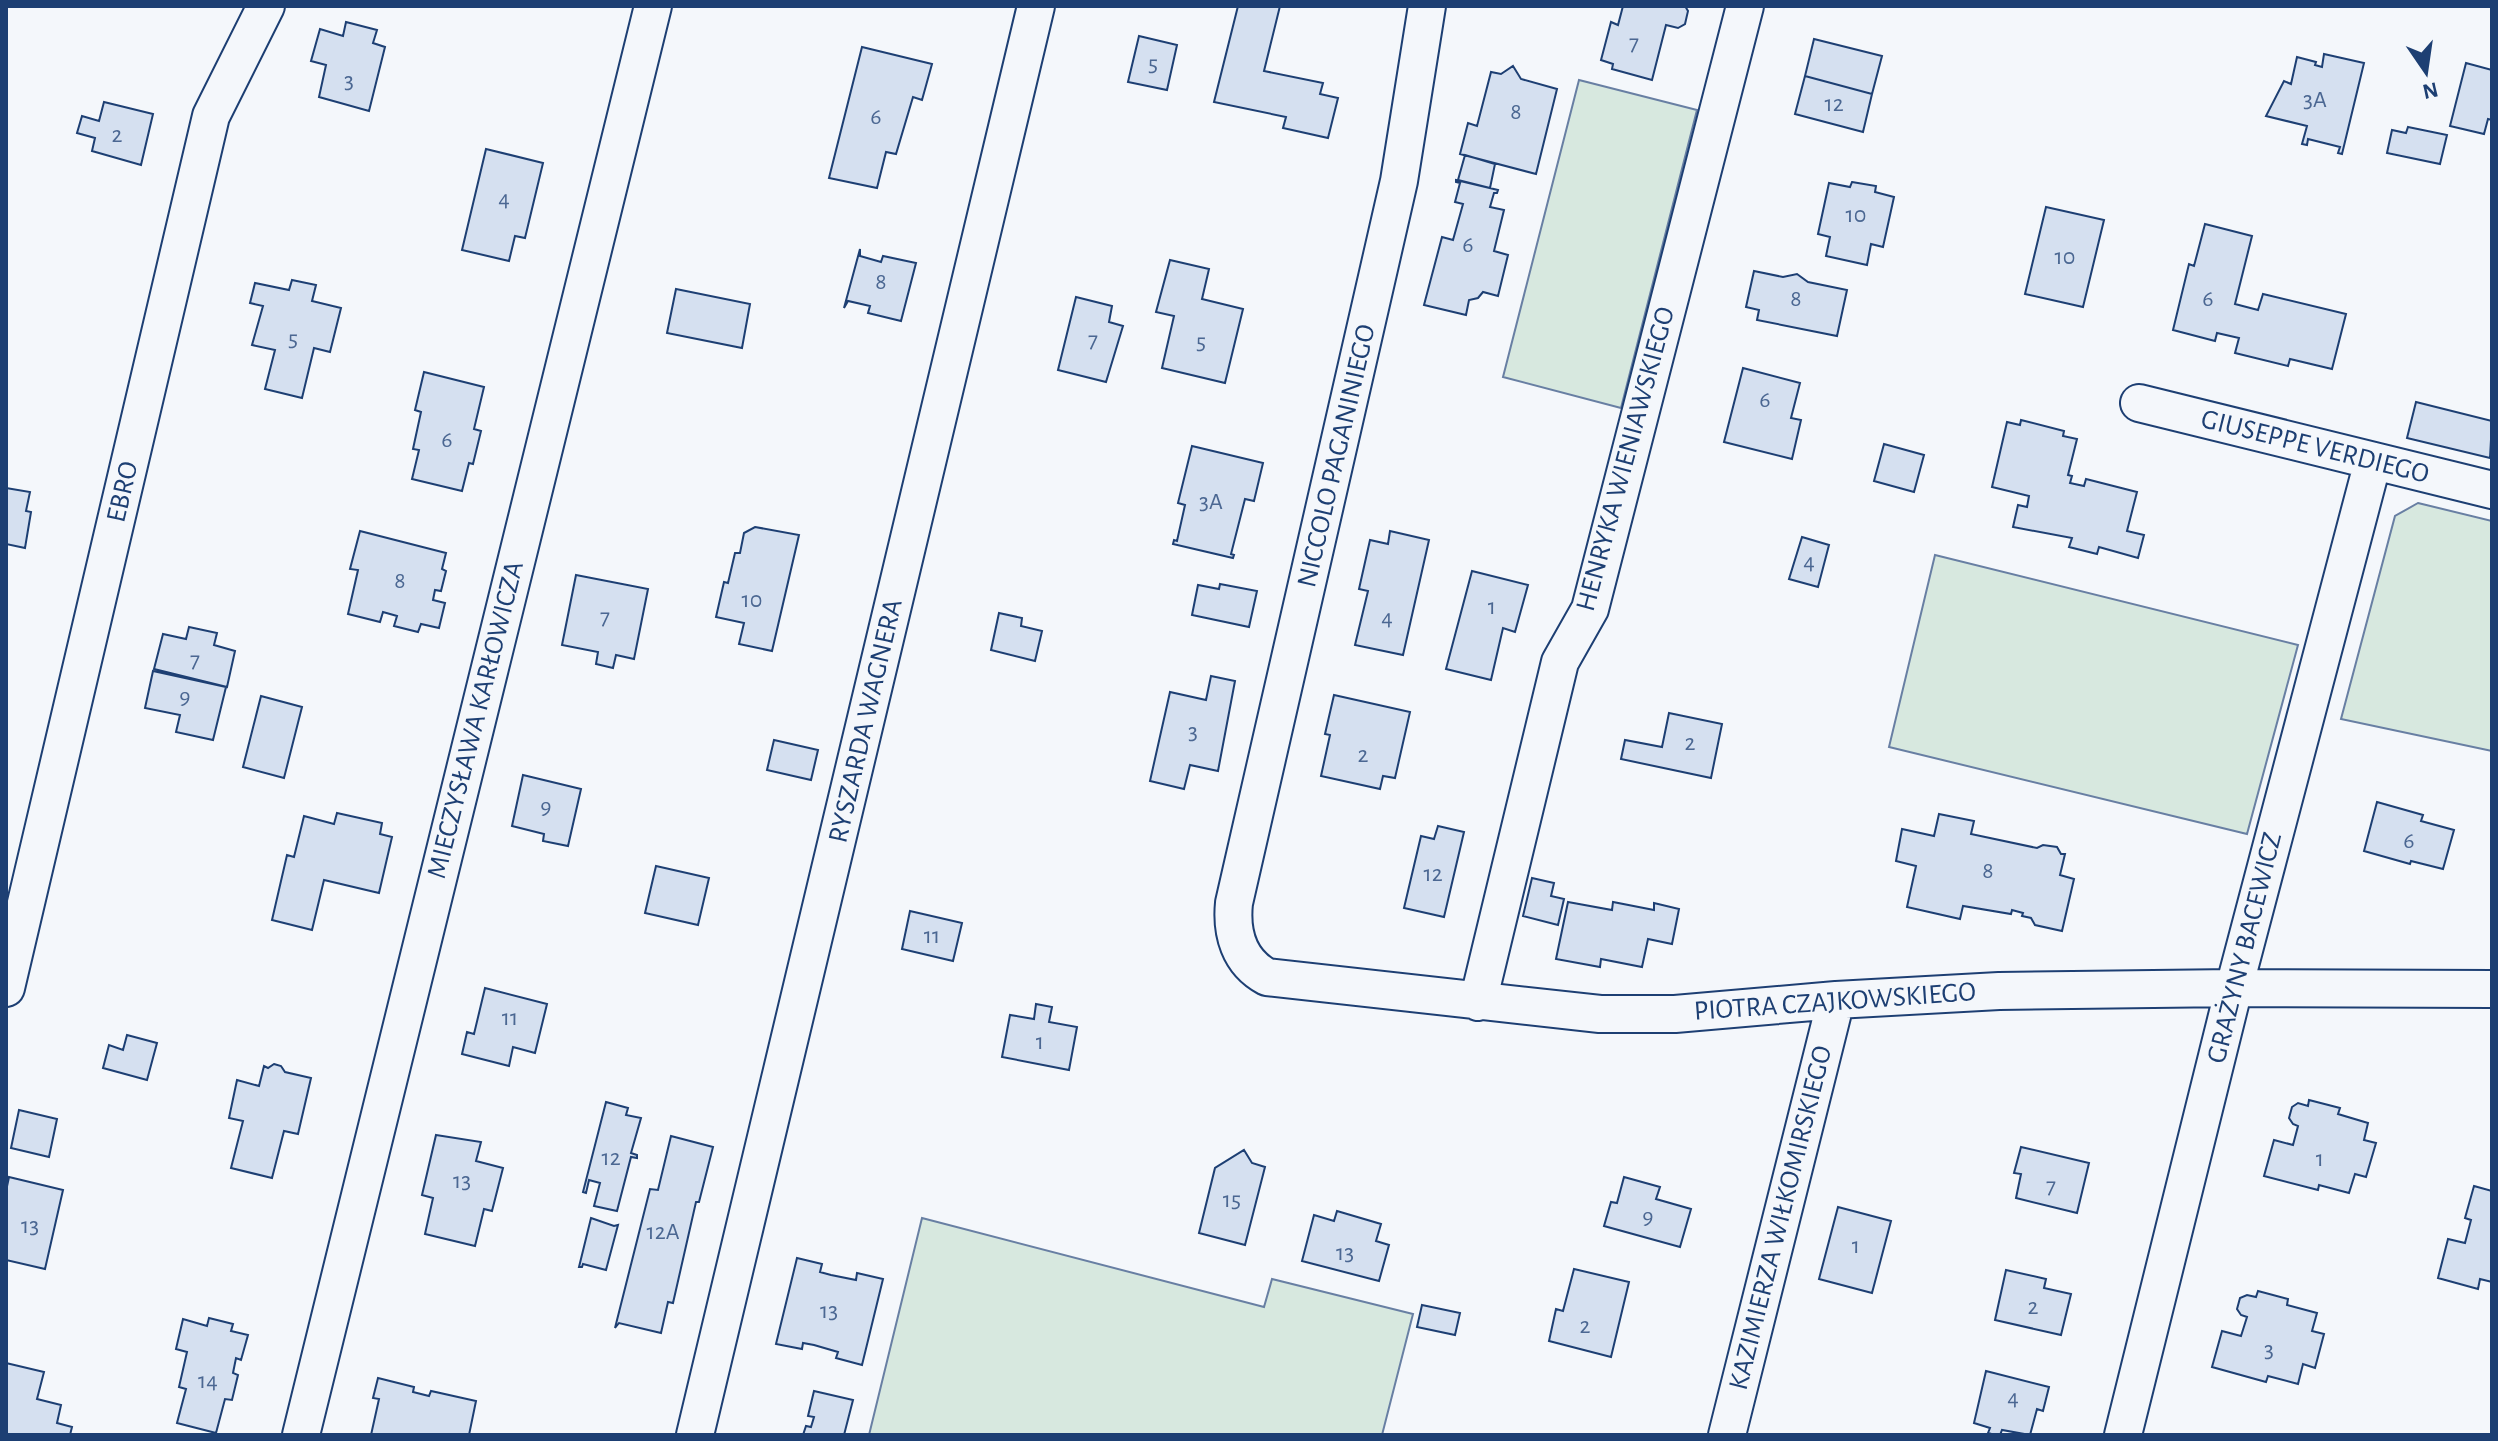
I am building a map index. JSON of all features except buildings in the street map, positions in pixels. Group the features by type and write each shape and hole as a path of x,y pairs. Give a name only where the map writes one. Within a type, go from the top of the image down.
{"street":[{"name":"EBRO","path":"6,988 211,116 266,6"},
{"name":"MIECZYSŁAWA KARŁOWICZA","path":"301,1435 653,6"},
{"name":"RYSZARDA WAGNERA","path":"695,1435 1036,6"},
{"name":"NICCOLO PAGANINIEGO","path":"1234,903 1399,181 1427,6"},
{"name":"HENRYKA WIENIAWSKIEGO","path":"1478,1002 1560,662 1590,609 1745,6"},
{"name":"GIUSEPPE VERDIEGO","path":"2139,403 2492,490"},
{"name":"GRAŻYNY BACEWICZ","path":"2123,1435 2234,988 2373,461"},
{"name":"PIOTRA CZAJKOWSKIEGO","path":"1234,903 1232,921 1237,945 1253,969 1267,977 1600,1014 1675,1014 1836,1000 1999,991 2492,989"},
{"name":"KAZIMIERZA WIŁKOMIRSKIEGO","path":"1727,1435 1836,1000"}],"shaded area":[{"path":"1579,80 1697,110 1621,408 1503,377"},
{"path":"2418,503 2492,521 2492,751 2341,719 2395,516"},
{"path":"1935,555 2298,645 2247,834 1889,747"},
{"path":"922,1218 1264,1307 1272,1279 1413,1314 1382,1435 869,1435"}]}
